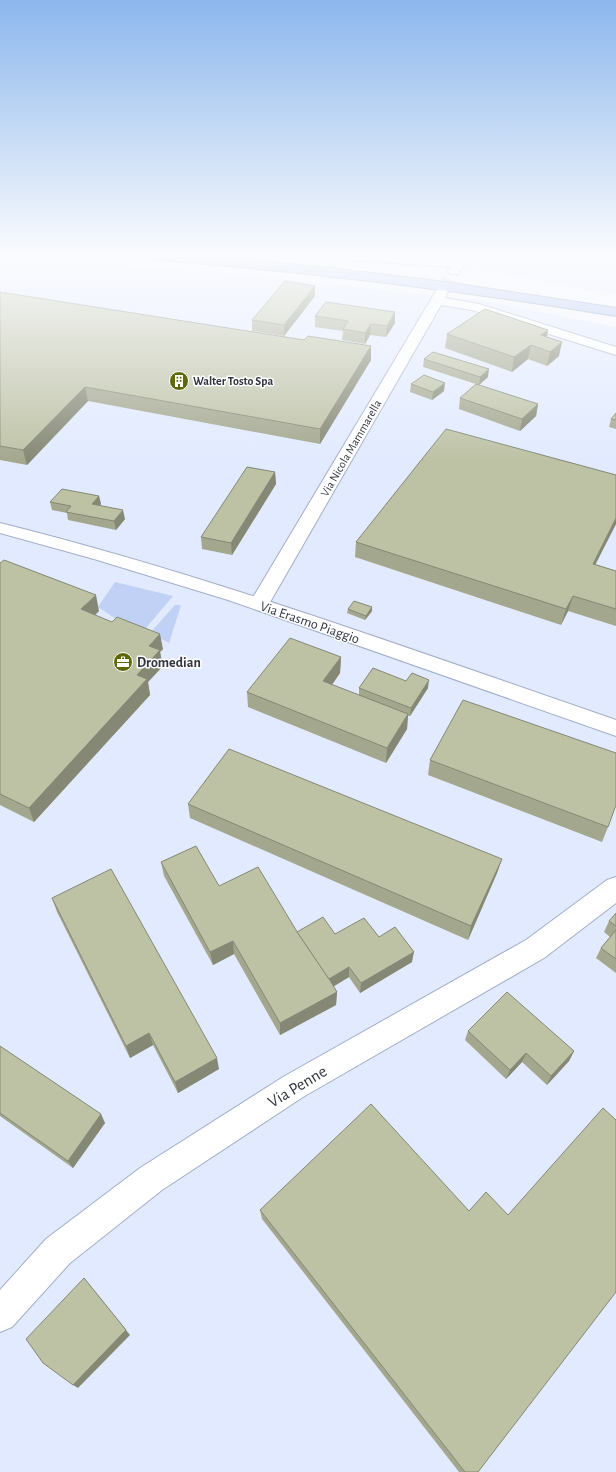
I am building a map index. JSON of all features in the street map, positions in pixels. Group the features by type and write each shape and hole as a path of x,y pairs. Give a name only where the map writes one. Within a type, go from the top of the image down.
{"street":[{"name":"Via Nicola Mammarella","path":"259,604 422,325"},
{"name":"Via Nicola Mammarella","path":"531,325 616,351"},
{"name":"Via Erasmo Piaggio","path":"0,528 100,555 259,604 616,728"},
{"name":"Via Penne","path":"0,1315 58,1251 151,1179 293,1087 535,949 616,888"}],"shaded area":[{"path":"0,325 604,325 616,327 616,1472 0,1472"},
{"path":"115,582 173,596 146,628 135,625 131,629 98,607"},
{"path":"175,605 181,605 169,643 150,633"}],"building":[{"name":"Walter Tosto Spa","path":"0,325 207,325 304,340 308,336 371,346 320,429 85,387 23,450 0,446"},
{"path":"346,325 371,325 365,333 343,329"},
{"path":"461,325 532,325 548,330 541,335 562,342 550,352 531,345 514,357 447,334"},
{"path":"433,352 489,369 480,377 424,359"},
{"path":"424,375 445,383 433,392 411,384"},
{"path":"476,384 538,404 522,419 460,398"},
{"path":"616,413 616,420 611,419"},
{"path":"446,429 616,475 616,518 593,564 616,571 616,609 573,596 566,609 356,542"},
{"path":"247,467 275,472 231,543 201,537"},
{"path":"62,489 99,496 92,504 123,510 114,521 66,512 71,506 50,502"},
{"path":"4,560 96,595 81,609 112,622 117,617 160,634 149,646 160,650 137,675 147,679 29,808 0,794 0,563"},
{"path":"354,601 372,607 366,616 348,609"},
{"path":"290,638 341,657 323,681 408,714 387,748 247,692"},
{"path":"373,668 406,681 412,673 429,680 411,708 359,688"},
{"path":"463,700 616,753 616,805 608,827 430,760"},
{"path":"229,749 502,859 471,926 188,804"},
{"path":"196,846 219,886 258,867 296,930 337,992 280,1023 233,941 210,952 161,862"},
{"path":"111,869 217,1058 175,1082 149,1033 126,1046 52,898"},
{"path":"616,913 616,926 609,921"},
{"path":"323,917 335,934 364,918 379,937 395,927 414,952 361,983 349,967 329,979 297,932"},
{"path":"616,930 616,959 601,948"},
{"path":"507,992 574,1051 551,1076 526,1053 510,1070 468,1031"},
{"path":"0,1046 101,1114 68,1161 0,1113"},
{"path":"371,1104 469,1211 486,1192 508,1215 603,1108 616,1120 616,1292 478,1472 465,1472 260,1210"},
{"path":"84,1278 126,1330 73,1385 43,1363 26,1339"}],"place":[{"name":"Walter Tosto Spa","path":"179,381"},
{"name":"Dromedian","path":"123,662"}]}
